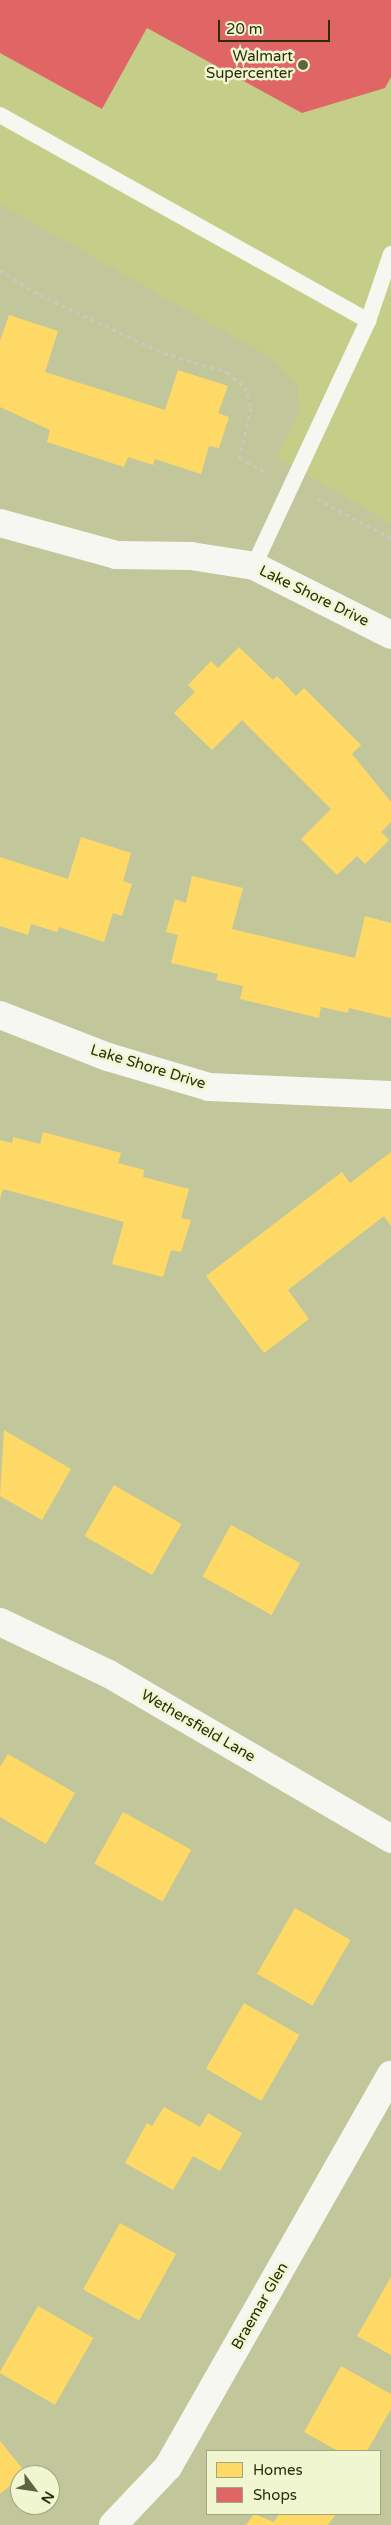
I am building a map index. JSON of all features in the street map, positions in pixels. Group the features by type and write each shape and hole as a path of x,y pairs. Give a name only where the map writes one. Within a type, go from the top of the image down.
{"street":[{"name":"Lake Shore Drive","path":"0,523 116,555 191,556 254,566 391,635"},
{"name":"Lake Shore Drive","path":"0,1015 108,1057 209,1087 391,1095"},
{"name":"Wethersfield Lane","path":"0,1622 109,1674 391,1839"},
{"name":"Braemar Glen","path":"113,2525 168,2467 391,2074"}],"lane":[{"path":"0,115 368,321"},
{"path":"254,566 289,485 368,321 391,254"}],"path":[{"path":"0,270 40,295 164,353 228,372 245,387 251,408 239,458 391,538"}],"shaded area":[{"path":"0,0 391,0 391,523 277,457 300,411 298,385 273,359 0,204"}],"building: Homes":[{"path":"9,315 58,331 45,372 165,410 178,370 228,386 218,413 229,417 219,448 209,446 201,474 155,459 153,465 128,457 124,467 47,442 50,430 0,407 0,341"},
{"path":"239,647 273,680 277,676 296,696 304,688 361,745 352,754 391,802 391,822 381,832 389,840 365,864 357,856 337,875 301,839 331,809 242,720 212,750 174,713 195,692 188,685 211,661 218,668"},
{"path":"81,837 131,853 123,881 132,884 122,916 113,913 104,942 59,927 57,932 31,924 28,935 0,926 0,857 68,879"},
{"path":"192,876 243,888 232,929 355,958 365,916 391,923 391,1018 349,1008 348,1013 321,1007 319,1018 240,999 243,986 216,980 218,974 171,963 178,935 166,932 175,899 186,903"},
{"path":"43,1132 121,1153 118,1163 144,1170 143,1177 189,1189 181,1218 191,1220 181,1252 171,1250 163,1277 112,1264 124,1222 3,1189 0,1199 0,1140 12,1143 13,1137 40,1144"},
{"path":"391,1152 391,1226 384,1216 288,1290 309,1319 264,1353 206,1276 342,1172 350,1183"},
{"path":"4,1430 71,1469 42,1520 0,1496"},
{"path":"114,1485 182,1524 152,1575 84,1536"},
{"path":"231,1525 300,1563 271,1615 202,1577"},
{"path":"8,1754 75,1793 46,1844 0,1817 0,1767"},
{"path":"123,1812 191,1850 163,1901 94,1864"},
{"path":"295,1908 350,1940 312,2006 257,1974"},
{"path":"244,2003 299,2035 261,2101 206,2069"},
{"path":"164,2107 200,2127 208,2113 242,2133 220,2171 193,2156 173,2190 125,2163 147,2123 152,2126"},
{"path":"120,2223 176,2254 139,2320 83,2289"},
{"path":"391,2277 391,2355 357,2336"},
{"path":"38,2306 93,2338 55,2405 0,2373"},
{"path":"341,2366 391,2394 391,2409 368,2450 336,2450 304,2432"},
{"path":"0,2441 20,2465 10,2465 10,2486 0,2494"},
{"path":"253,2515 274,2522 278,2515 335,2515 328,2525 246,2525"}],"building: Shops":[{"name":"Walmart Supercenter","path":"0,0 391,0 391,77 385,88 302,113 147,28 102,109 0,53"}],"place":[{"name":"Walmart Supercenter","path":"303,65"}]}
